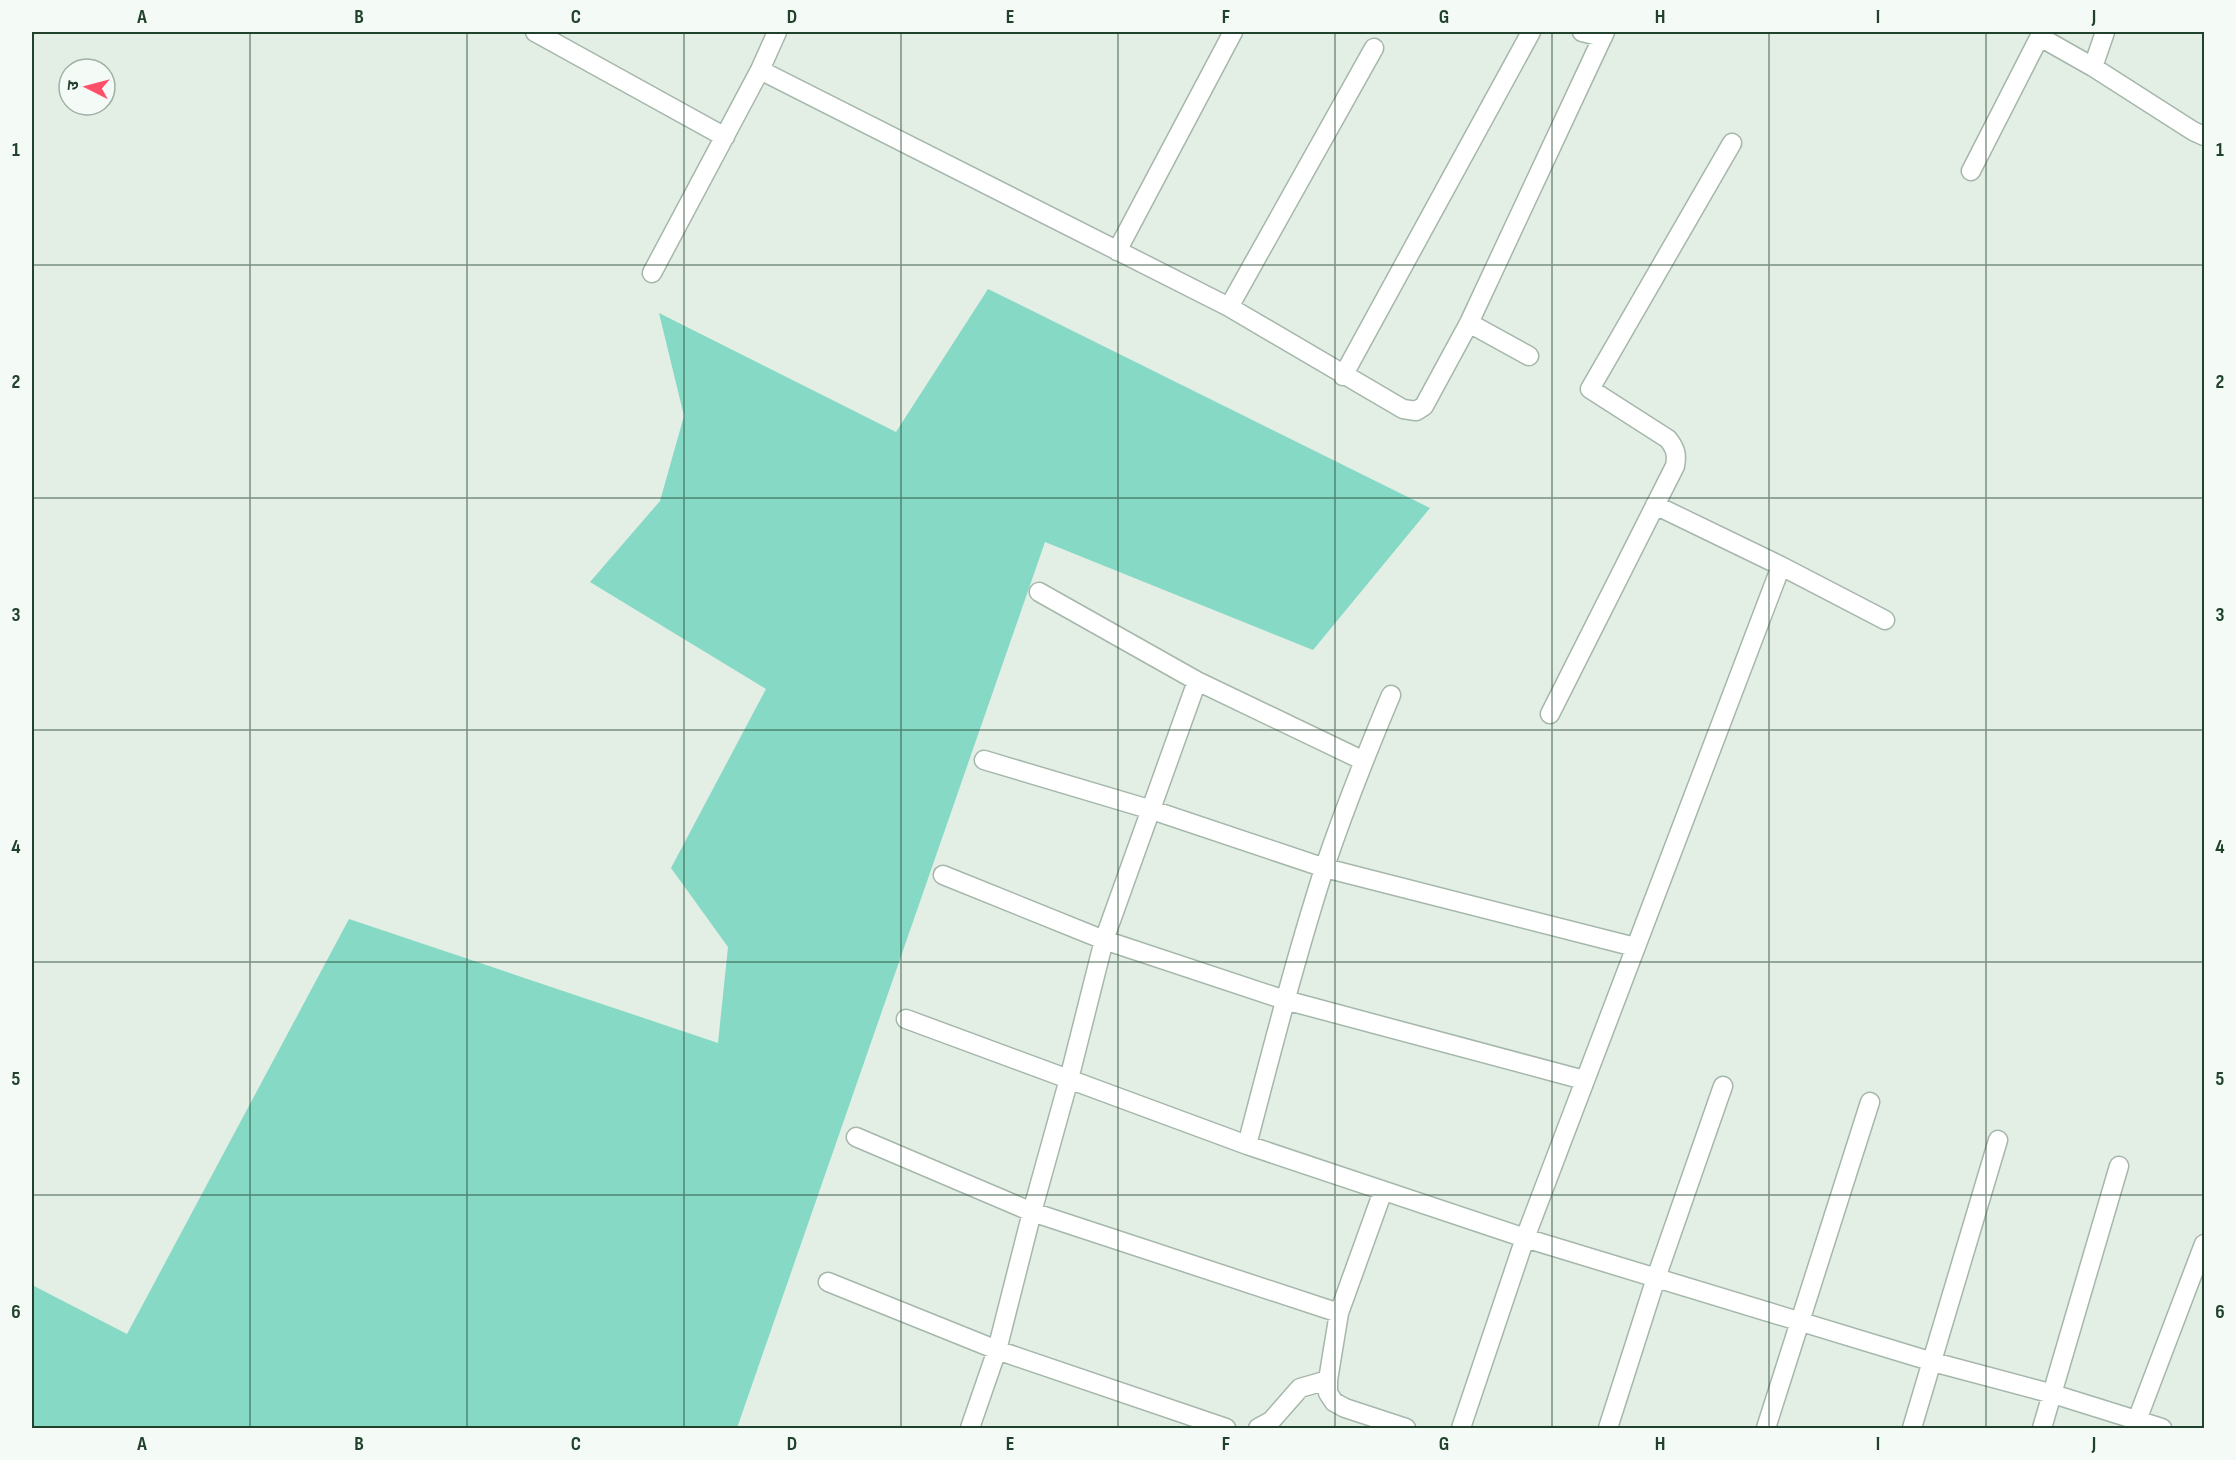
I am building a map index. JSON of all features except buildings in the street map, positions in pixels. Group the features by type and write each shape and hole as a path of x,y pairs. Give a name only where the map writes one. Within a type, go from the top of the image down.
{"street":[{"path":"535,32 725,137"},
{"path":"652,273 760,70 777,32"},
{"path":"1117,251 1233,32"},
{"path":"1343,376 1531,32"},
{"path":"760,70 1229,308 1343,376 1403,409 1416,411 1424,406 1469,323 1604,34 1582,32"},
{"path":"2093,67 2105,32"},
{"path":"1971,171 2041,34 2193,131 2205,136"},
{"path":"1229,308 1374,48"},
{"path":"1550,714 1675,466 1675,447 1668,440 1590,389 1732,143"},
{"path":"1469,323 1529,356"},
{"path":"1655,505 1885,620"},
{"path":"1461,1428 1525,1238 1781,566"},
{"path":"1039,592 1197,681 1364,761"},
{"path":"970,1428 997,1350 1032,1212 1070,1079 1104,940 1197,681"},
{"path":"1247,1145 1285,1000 1325,868 1391,695"},
{"path":"984,760 1152,810 1325,868 1635,947"},
{"path":"943,875 1104,940 1285,1000 1584,1080"},
{"path":"906,1020 1247,1145 1525,1238 1933,1362 2053,1394 2162,1428"},
{"path":"1608,1428 1656,1278 1723,1086"},
{"path":"1766,1428 1870,1102"},
{"path":"856,1137 1032,1212 1339,1313"},
{"path":"1912,1428 1998,1140"},
{"path":"2042,1428 2119,1166"},
{"path":"1383,1191 1339,1313 1328,1393 1334,1402 1345,1408 1406,1428"},
{"path":"2137,1420 2205,1244"},
{"path":"828,1282 997,1350 1226,1428"},
{"path":"1264,1427 1300,1388 1328,1380"}],"shaded area":[{"path":"988,289 1430,508 1313,650 1045,542 737,1428 32,1428 32,1285 127,1334 349,919 718,1043 728,947 671,868 766,689 590,582 660,501 684,416 659,313 896,432"}]}
